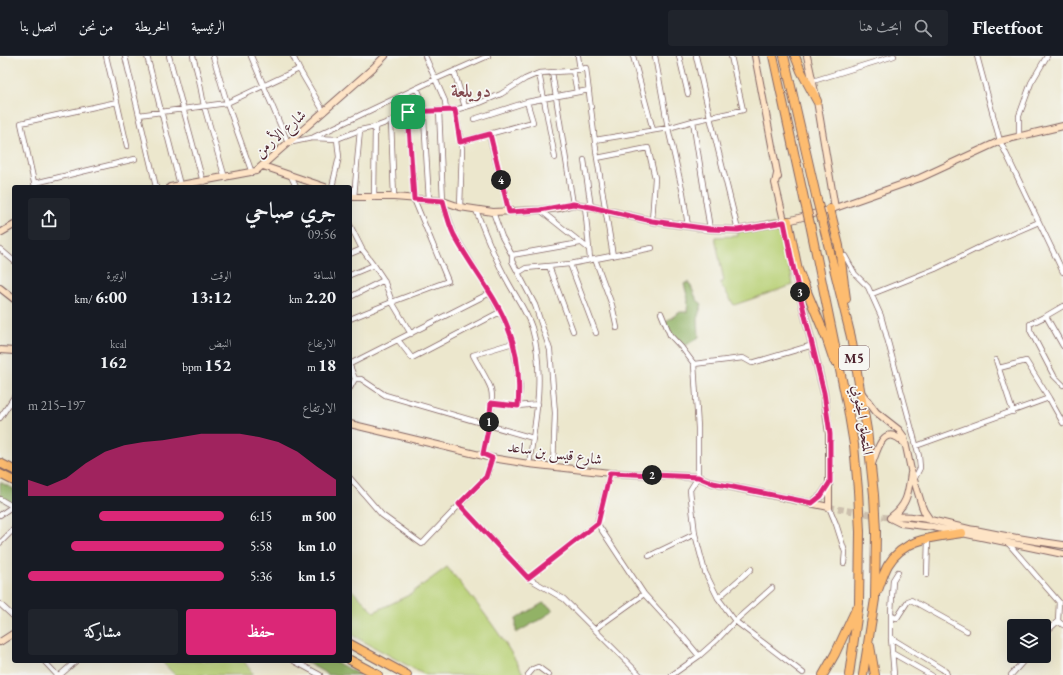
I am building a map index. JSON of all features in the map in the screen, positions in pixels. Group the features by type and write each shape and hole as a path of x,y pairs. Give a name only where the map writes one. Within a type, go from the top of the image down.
{"highway":[{"name":"المتحلق الجنوبي","path":"773,56 810,224 854,444 860,532 859,603 849,675"},
{"name":"المتحلق الجنوبي","path":"784,56 817,200 851,337 867,430 874,495 876,531 875,599 863,675"},
{"path":"795,56 801,71 817,100"},
{"path":"832,209 842,237 845,256 844,282"},
{"path":"832,209 839,246 851,337"},
{"path":"786,222 796,270 827,340 848,409"},
{"path":"0,463 12,469"},
{"path":"0,474 12,480"},
{"path":"875,599 886,569 892,559 906,546 916,541 928,538 962,533"},
{"path":"823,675 835,654 859,603"},
{"path":"869,642 875,675"},
{"path":"352,645 407,675"},
{"path":"352,661 378,675"}],"main road":[{"name":"شارع الأرمن","path":"180,185 252,173 263,166 385,56"},
{"path":"755,56 786,222"},
{"path":"807,56 817,100 832,209"},
{"path":"352,196 443,201 460,207 492,212 540,210 573,204 588,206 652,221 710,229 738,230 786,222 832,209 920,178 1000,141 1063,126"},
{"path":"263,166 320,185"},
{"path":"0,233 12,227"},
{"path":"796,270 824,393 830,434 829,507"},
{"path":"0,288 12,297"},
{"path":"0,350 12,351"},
{"name":"المتحلق الجنوبي","path":"860,390 876,412 901,433 906,445"},
{"name":"شارع قيس بن ساعد","path":"352,424 483,454 492,458 553,468 610,473 698,477 713,483 829,507"},
{"name":"المتحلق الجنوبي","path":"871,466 879,443 883,438 896,436 906,445"},
{"path":"906,445 914,480 924,511 930,520"},
{"path":"890,518 900,509 906,500 911,470"},
{"path":"812,503 821,496 830,482"},
{"path":"890,518 902,517 930,520 1007,537 1063,545"},
{"path":"890,518 900,523 927,526 1063,554"},
{"path":"0,642 12,634"}],"street":[{"path":"106,56 116,102 128,146"},
{"path":"125,56 156,185"},
{"path":"147,56 180,185"},
{"path":"169,56 203,182"},
{"path":"193,56 204,106 225,178"},
{"path":"213,56 227,103 252,173"},
{"path":"250,56 288,143 312,138 488,56"},
{"path":"293,56 324,112"},
{"path":"425,56 445,101 446,110"},
{"path":"578,56 580,70"},
{"path":"634,56 653,130"},
{"path":"656,56 668,128 683,193 688,226"},
{"path":"679,56 688,94"},
{"path":"696,56 738,230"},
{"path":"595,140 668,128 743,110 731,56"},
{"path":"813,82 894,56"},
{"path":"977,56 1000,141 1063,272"},
{"path":"1019,137 1019,116 1031,83 1047,56"},
{"path":"312,138 337,139 360,130 375,127 391,121 408,112 455,110 495,97 525,79 539,73 573,71 586,68 595,140 614,256"},
{"path":"139,115 227,103 299,69"},
{"path":"454,71 465,107"},
{"path":"573,71 577,92"},
{"path":"552,72 573,204"},
{"path":"539,73 555,158"},
{"path":"417,88 423,102 424,111 429,200"},
{"path":"474,119 527,102 589,90"},
{"path":"116,102 21,123 35,185 135,159"},
{"path":"460,142 533,122 527,102"},
{"path":"439,110 443,201 454,234 490,293 508,327 514,344 520,387 518,406"},
{"path":"455,110 462,149 460,207"},
{"path":"352,318 448,281 414,199 408,112"},
{"path":"391,121 394,198"},
{"path":"693,121 710,229"},
{"path":"374,198 375,127"},
{"path":"352,196 360,130"},
{"path":"490,134 509,212"},
{"path":"332,185 339,158 337,139"},
{"path":"598,158 648,148 655,178 652,221"},
{"path":"584,160 588,206 589,249 612,305 617,328"},
{"path":"290,174 295,185"},
{"path":"476,210 488,242 508,282 522,305 532,328 539,368 538,404 529,464"},
{"path":"540,210 589,249"},
{"path":"492,212 502,237 512,255 512,261 535,305 550,350 555,412 553,468"},
{"path":"872,294 935,269 978,248 1039,222"},
{"path":"352,229 362,249 384,280 392,302 411,334"},
{"path":"512,255 580,243"},
{"path":"518,273 526,268 570,264 652,248"},
{"path":"352,253 362,249"},
{"path":"0,250 12,259"},
{"path":"845,256 855,274 866,284 881,316 919,456 920,468 914,480"},
{"path":"570,264 596,334"},
{"path":"352,274 374,265"},
{"path":"549,266 573,331"},
{"path":"352,296 384,280"},
{"path":"352,364 490,293"},
{"path":"1063,306 1029,325 1030,330 1054,376 1063,385"},
{"path":"398,340 412,358 500,312"},
{"path":"661,314 670,335 694,364 698,428 698,477 690,490 695,534 705,572 718,598 735,621 803,673"},
{"path":"1046,316 1063,346"},
{"path":"483,454 489,425 491,389 473,355 514,344"},
{"path":"694,364 743,358 752,363 813,345"},
{"path":"996,360 1013,412"},
{"path":"999,368 1026,361 1063,423"},
{"path":"352,370 355,378 352,384"},
{"path":"355,378 361,379 385,395 533,438"},
{"path":"916,446 1049,398"},
{"path":"0,418 12,400"},
{"path":"491,403 518,406 538,404"},
{"path":"352,480 382,515 422,544 486,477 492,458"},
{"path":"528,578 598,523 610,473"},
{"path":"0,499 12,506"},
{"path":"459,504 528,578 564,599 595,628 639,675"},
{"path":"829,507 836,524 844,552 844,563"},
{"path":"0,515 12,508"},
{"path":"598,523 644,594 699,656"},
{"path":"0,543 12,531"},
{"path":"649,556 695,534"},
{"path":"927,575 928,538"},
{"path":"1007,542 1059,602 1058,621 1051,628"},
{"path":"718,598 751,569"},
{"path":"894,675 891,638 891,613 893,580 898,572"},
{"path":"672,675 699,656 772,588"},
{"path":"595,628 644,594"},
{"path":"891,613 893,617 897,618 908,601 911,600 967,631"},
{"path":"0,604 12,615"},
{"path":"1058,621 1063,625"},
{"path":"891,638 942,669 947,675"},
{"path":"892,653 931,675"},
{"path":"46,663 58,675 73,663"},
{"path":"298,663 320,675"},
{"path":"1011,675 1022,663"},
{"path":"528,675 533,669 538,668 549,675"}],"green space":[{"path":"773,224 787,252 793,285 734,305 720,283 724,281 715,237 738,236 738,230"},
{"path":"689,282 697,300 702,304 698,316 699,337 682,348 670,335 665,322 680,312 687,312 688,299 684,284"},
{"path":"0,482 12,488 12,506 0,499"},
{"path":"447,567 488,619 507,646 524,675 425,675 352,635 352,590 374,612 409,595"},
{"path":"543,603 553,609 546,616 516,633 516,619"},
{"path":"163,663 245,663 253,674 252,675 175,675"},
{"path":"308,663 338,663 360,675 329,675"}],"tunnel":[{"path":"829,507 890,518"}],"district":[{"name":"دويلعة","path":"471,90"}],"route":[{"path":"455,110 460,142 490,134 509,212 560,208 573,204 652,221 710,229 738,230 784,222 794,271 824,393 830,434 830,482 819,499 812,503 713,483 698,477 610,473 598,523 528,578 459,504 486,477 492,458 483,454 489,425 491,403 518,406 520,387 514,344 508,327 490,293 454,234 443,201 414,199 408,112 455,110"}]}
